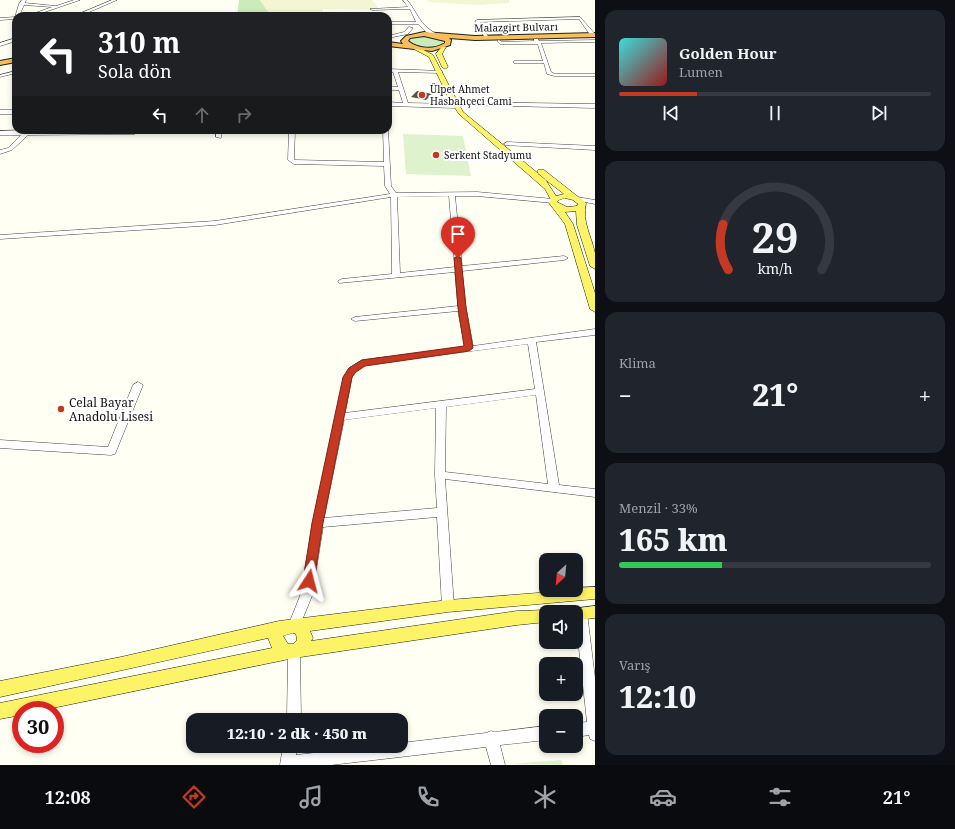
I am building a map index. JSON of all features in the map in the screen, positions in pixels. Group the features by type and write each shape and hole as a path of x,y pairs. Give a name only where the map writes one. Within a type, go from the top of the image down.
{"highway":[{"name":"Malazgirt Bulvarı","path":"408,37 437,36 594,39"},
{"path":"437,36 449,41 444,47"},
{"path":"392,39 408,37"},
{"path":"408,37 404,42 413,47"},
{"name":"Malazgirt Bulvarı","path":"413,47 429,49 466,42 537,42 594,39"},
{"path":"392,44 413,47"},
{"path":"0,62 3,55"},
{"path":"0,62 12,60"}],"main road":[{"path":"413,47 432,56 470,122 542,181 569,224 595,309"},
{"path":"444,47 439,54 460,105 578,203 581,225 593,256 595,266"},
{"path":"555,202 561,196 578,203"},
{"path":"555,202 567,209 578,203"},
{"path":"0,689 287,627 448,606 595,593"},
{"path":"0,711 294,651 517,618 539,616"},
{"path":"287,627 302,630 305,638 302,646 294,651 284,650 277,645 275,636 287,627"}],"street":[{"path":"41,12 78,0"},
{"path":"86,12 115,0"},
{"path":"405,0 412,8 419,24 417,31 408,37"},
{"path":"19,12 23,2 59,6"},
{"path":"372,9 412,8"},
{"path":"0,19 12,18"},
{"path":"487,38 477,21 580,18 594,39"},
{"path":"392,23 419,24 437,36"},
{"path":"392,36 410,31 411,28"},
{"path":"1,45 12,41"},
{"path":"537,42 548,72 552,74 595,75"},
{"path":"516,62 545,62"},
{"path":"406,105 395,70 440,72"},
{"path":"0,76 12,73"},
{"path":"392,88 401,89"},
{"path":"392,104 595,106"},
{"path":"0,112 12,112"},
{"path":"0,133 12,133"},
{"path":"0,152 10,149 26,134"},
{"path":"292,134 291,159 294,162 388,164"},
{"path":"386,134 388,186 394,195 396,276"},
{"path":"507,144 595,148"},
{"path":"0,237 215,223 394,195 452,194 502,196 555,202"},
{"path":"452,194 462,308 469,348"},
{"path":"578,203 595,202"},
{"path":"578,203 595,207"},
{"path":"342,281 564,258"},
{"path":"355,319 462,308"},
{"path":"287,627 306,596 318,523 348,377 358,365 469,348 595,332"},
{"path":"532,341 554,487"},
{"path":"0,444 111,451 138,384"},
{"path":"340,417 539,392"},
{"path":"441,404 441,512 448,606"},
{"path":"440,475 595,492"},
{"path":"318,523 441,512"},
{"path":"583,730 595,731 584,613"},
{"path":"294,651 295,713"},
{"path":"289,753 288,764 491,738 539,734"},
{"path":"491,738 498,765"}],"green space":[{"path":"239,0 260,0 268,12 238,12"},
{"path":"260,0 372,0 380,10 323,9 323,12 268,12"},
{"path":"427,0 509,0 509,3 478,5 428,2"},
{"path":"427,36 444,40 445,44 436,47 421,47 408,41 413,37"},
{"name":"Serkent Stadyumu","path":"403,134 463,136 471,176 406,174"},
{"path":"561,760 563,765 509,764"}],"building":[{"name":"Ülpet Ahmet Hasbahçeci Cami","path":"417,91 432,94 426,100 411,97"}],"place":[{"name":"Ülpet Ahmet Hasbahçeci Cami","path":"422,95"},
{"name":"Serkent Stadyumu","path":"436,155"},
{"name":"Celal Bayar Anadolu Lisesi","path":"61,409"}],"route":[{"path":"309,581 318,523 348,377 352,370 362,363 469,348 462,308 458,258"}]}
